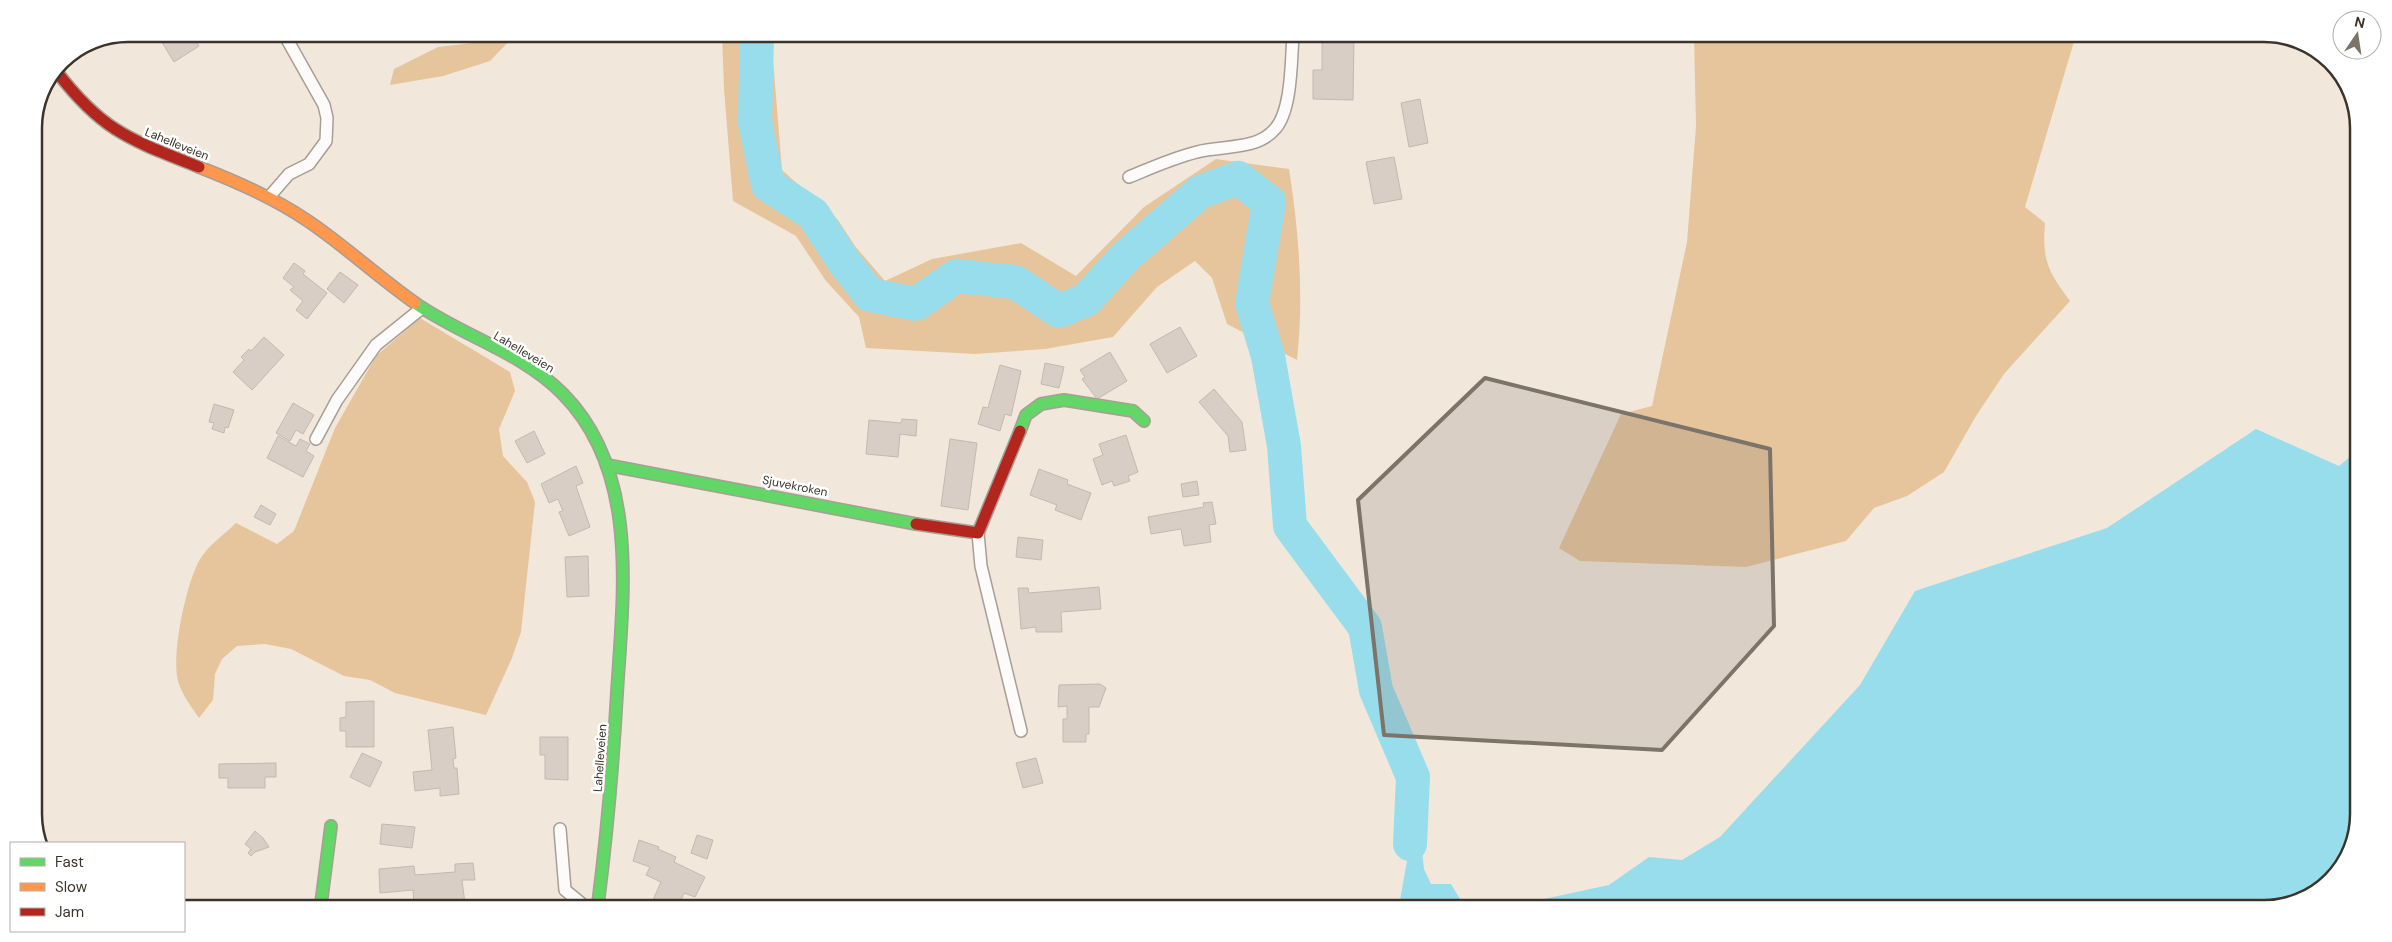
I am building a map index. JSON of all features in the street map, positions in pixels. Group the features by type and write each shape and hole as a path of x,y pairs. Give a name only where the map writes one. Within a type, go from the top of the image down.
{"street":[{"name":"Lahelleveien","path":"61,77 82,104 112,130 142,146 197,166 268,197 314,224 422,308 539,374 562,393 595,435 616,501 622,537 622,604 614,758 599,899"},
{"path":"978,533 1026,415 1040,404 1064,400 1133,411 1144,422"},
{"name":"Sjuvekroken","path":"606,466 953,531 978,533"},
{"path":"322,899 331,826"}],"lane":[{"path":"268,197 290,174 309,164 326,141 327,118 324,105 289,42"},
{"path":"1129,177 1197,152 1247,144 1268,136 1276,128 1284,110 1292,42"},
{"path":"316,439 337,400 376,345 422,308"},
{"path":"978,533 981,566 1021,731"},
{"path":"560,829 565,890 576,899"}],"highlighted area":[{"path":"1485,378 1770,449 1774,626 1662,750 1384,735 1358,500"}],"shaded area":[{"path":"481,42 508,42 490,61 443,76 390,85 394,69 438,47"},
{"path":"722,42 772,42 782,170 838,220 855,246 885,281 932,259 1021,243 1076,276 1144,207 1216,159 1289,169 1299,264 1300,312 1297,360 1227,324 1212,278 1195,261 1157,287 1113,337 1045,349 975,354 866,348 859,317 826,281 796,236 733,201"},
{"path":"1694,42 2074,42 2025,207 2045,223 2044,236 2048,265 2056,282 2070,301 2004,374 1976,416 1944,472 1907,496 1874,508 1846,541 1746,567 1580,561 1559,548 1621,414 1652,406 1687,242 1696,126"},
{"path":"420,318 510,372 515,391 499,429 503,456 527,482 535,502 521,632 512,658 486,715 395,693 370,680 344,676 291,649 265,644 237,646 222,659 215,674 213,700 199,718 182,691 176,669 181,620 189,586 199,561 211,545 236,523 277,544 294,531 335,428 376,356"}],"water":[{"path":"2256,429 2339,466 2349,457 2349,825 2345,841 2332,866 2320,878 2302,891 2275,899 1544,899 1609,885 1649,857 1682,860 1720,837 1860,685 1915,591 2107,528"},
{"path":"1421,842 1424,869 1431,884 1451,884 1460,899 1400,899 1410,844"}],"building":[{"path":"162,42 197,42 199,46 174,62"},
{"path":"1322,42 1354,42 1353,100 1313,99 1313,70 1322,70"},
{"path":"1420,99 1428,143 1409,147 1401,103"},
{"path":"1394,157 1402,199 1374,204 1366,162"},
{"path":"294,263 305,271 303,274 327,293 307,319 296,310 303,301 290,290 294,287 283,278"},
{"path":"340,272 358,285 344,303 327,289"},
{"path":"1180,327 1197,356 1167,373 1150,344"},
{"path":"264,337 284,355 252,390 233,372 244,360 241,357 249,349 251,351"},
{"path":"1110,352 1127,381 1097,399 1082,379 1085,377 1080,370"},
{"path":"1045,363 1064,367 1059,388 1041,384"},
{"path":"1000,365 1021,371 1011,416 1005,414 1000,431 978,424 983,407 988,408"},
{"path":"1214,389 1242,422 1246,450 1230,452 1228,436 1199,402"},
{"path":"293,403 314,415 303,434 296,430 290,441 276,433"},
{"path":"214,404 234,410 228,428 225,427 224,433 212,429 214,423 209,422"},
{"path":"902,419 917,420 916,436 900,434 898,457 866,454 869,420 901,423"},
{"path":"534,431 545,454 527,463 515,441"},
{"path":"1126,435 1138,472 1128,476 1130,481 1114,486 1112,481 1102,485 1093,459 1103,455 1099,444"},
{"path":"278,436 296,446 300,439 310,444 306,451 314,456 303,477 267,458"},
{"path":"950,439 977,443 968,510 941,506"},
{"path":"576,466 583,483 576,486 590,527 569,536 559,512 563,511 558,499 549,503 541,484"},
{"path":"1039,469 1068,480 1067,484 1091,493 1081,520 1055,510 1057,505 1030,495"},
{"path":"1197,481 1199,495 1183,497 1181,484"},
{"path":"1212,502 1216,524 1209,525 1211,542 1184,546 1181,529 1151,534 1148,517 1204,507 1203,503"},
{"path":"261,505 276,514 270,525 254,517"},
{"path":"1018,537 1043,540 1041,560 1016,557"},
{"path":"588,556 589,596 567,597 565,557"},
{"path":"1099,587 1101,609 1061,612 1062,632 1036,632 1036,627 1021,629 1018,588 1028,588 1029,593"},
{"path":"1100,684 1106,688 1099,707 1089,707 1089,734 1086,734 1086,742 1063,742 1063,719 1067,719 1067,706 1058,707 1059,685"},
{"path":"374,701 374,747 346,747 346,731 340,731 340,718 346,717 346,702"},
{"path":"453,727 456,758 453,759 454,768 457,768 459,794 440,796 440,788 415,791 413,772 432,770 428,730"},
{"path":"540,737 568,737 568,780 545,779 545,755 540,755"},
{"path":"362,753 382,762 370,787 350,777"},
{"path":"1036,758 1043,783 1023,788 1016,763"},
{"path":"276,763 276,777 265,777 265,788 228,788 228,778 219,778 219,764"},
{"path":"382,824 415,827 412,848 380,844"},
{"path":"255,831 269,847 255,852 251,856 248,853 251,849 245,844"},
{"path":"697,835 713,840 707,859 691,853"},
{"path":"639,840 659,847 658,849 676,857 674,862 705,877 695,897 684,893 682,899 653,899 661,882 646,875 650,867 633,861"},
{"path":"473,863 475,880 462,880 464,899 414,899 413,890 380,893 379,869 414,866 415,875 455,872 455,864"}],"waterway":[{"path":"757,42 755,122 768,185 813,214 844,262 870,295 916,304 956,276 1015,282 1059,311 1086,300 1125,257 1200,192 1238,178 1269,202 1252,303 1268,356 1284,446 1290,526 1365,627 1376,690 1413,777 1410,844"}],"traffic: fast":[{"path":"415,303 433,315 511,355 547,379 563,394 588,425 605,460 616,497 623,575 614,746 599,899"},
{"path":"1020,431 1026,415 1041,404 1064,400 1133,411 1144,421"},
{"path":"607,465 916,524"},
{"path":"322,899 331,826"}],"traffic: slow":[{"path":"199,167 255,191 308,221 415,303"}],"traffic: jam":[{"path":"61,76 89,108 120,132 136,141 199,167"},
{"path":"916,524 978,533 1020,431"}]}
